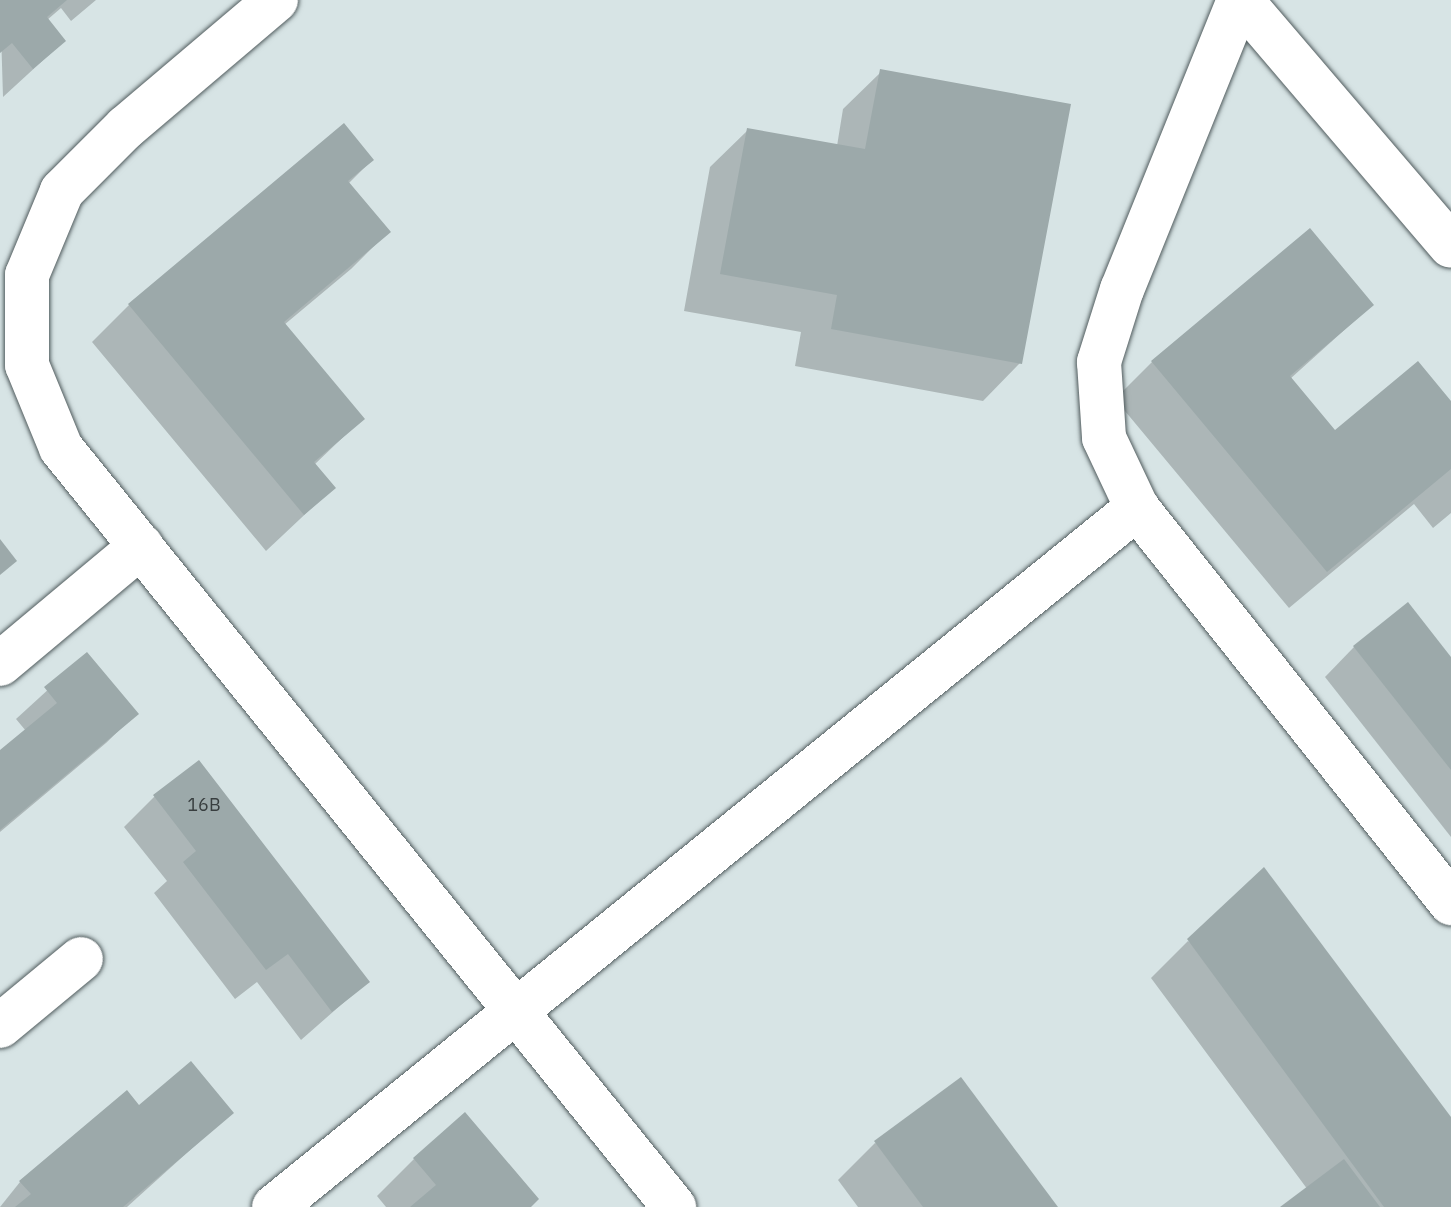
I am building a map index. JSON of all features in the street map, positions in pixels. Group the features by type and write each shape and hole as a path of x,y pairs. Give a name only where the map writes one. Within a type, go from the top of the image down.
{"street":[{"path":"1451,246 1240,0 1122,289 1099,362 1104,438 1137,508 1451,903"},
{"path":"264,4 126,127 62,191 27,275 27,365 61,448 674,1207"},
{"path":"274,1207 1137,508"},
{"path":"0,664 141,546"},
{"path":"0,1026 81,959"}],"building":[{"path":"0,0 67,0 47,17 66,41 33,69 12,43 0,53"},
{"path":"880,69 1071,104 1022,364 831,329 837,295 720,274 747,128 865,149"},
{"path":"344,123 374,160 348,181 391,232 284,322 365,419 314,462 336,488 304,515 128,304"},
{"path":"1310,228 1374,305 1290,376 1335,430 1418,361 1451,401 1451,469 1327,572 1151,361"},
{"path":"0,539 17,561 0,575"},
{"path":"1408,602 1451,657 1451,770 1353,646"},
{"path":"87,652 139,714 0,830 0,750 57,703 44,687"},
{"path":"199,760 370,982 332,1012 288,954 266,970 183,862 196,851 153,795"},
{"path":"1264,867 1451,1117 1451,1207 1384,1207 1187,939"},
{"path":"191,1061 234,1113 123,1207 15,1207 31,1194 19,1181 127,1090 139,1105"},
{"path":"961,1077 1058,1207 923,1207 874,1141"},
{"path":"465,1112 539,1199 531,1207 410,1207 436,1185 413,1158"},
{"path":"1344,1159 1380,1207 1280,1207"}]}
